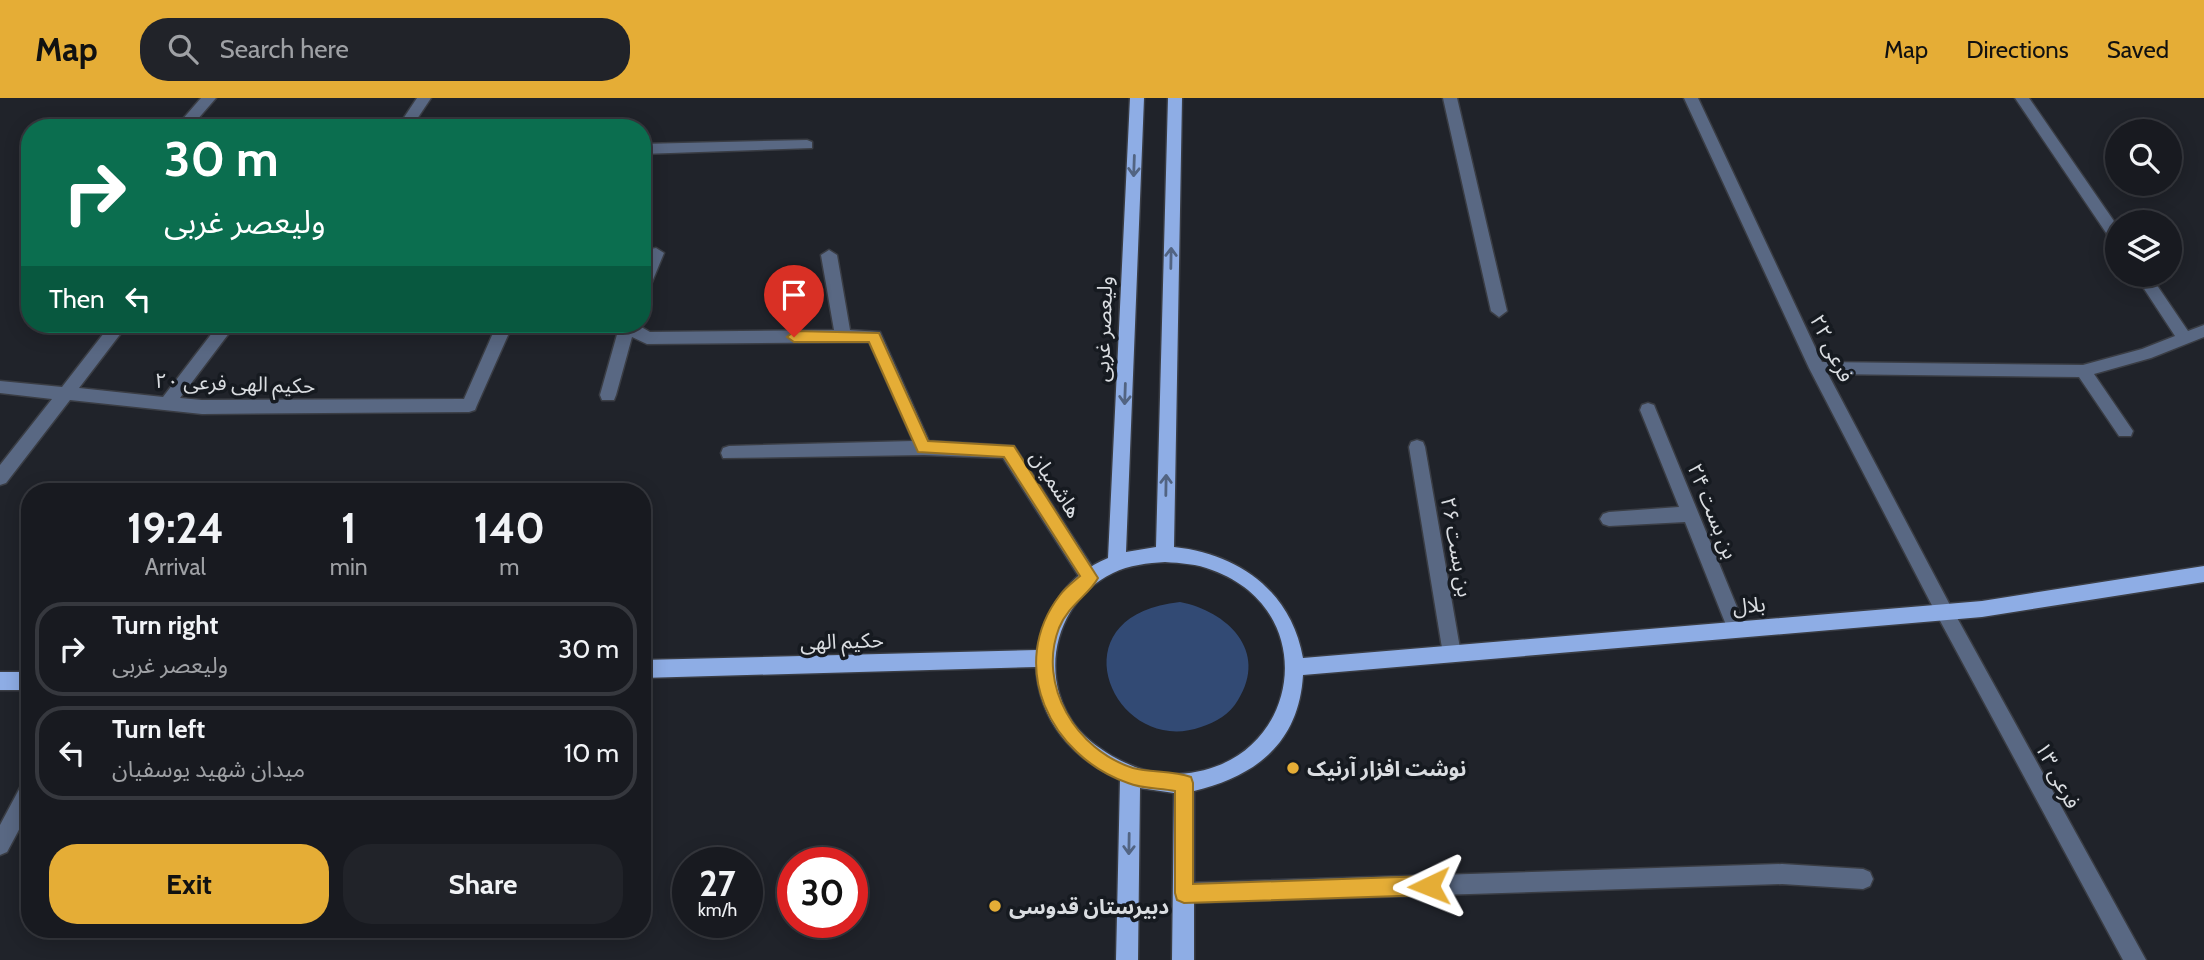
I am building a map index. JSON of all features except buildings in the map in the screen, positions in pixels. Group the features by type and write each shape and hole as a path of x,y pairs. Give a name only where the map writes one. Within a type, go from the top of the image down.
{"main road":[{"name":"ولیعصر غربی","path":"1117,563 1136,98"},
{"path":"1165,554 1175,98"},
{"path":"1165,554 1197,557 1217,564 1255,585 1276,609 1290,637 1296,667 1291,705 1272,739 1242,765 1184,783 1130,776 1093,756 1065,728 1048,694 1044,658 1051,627 1066,600 1089,578 1117,563 1141,556 1165,554"},
{"name":"بلال","path":"1296,667 1982,609 2204,573"},
{"name":"حکیم الهی","path":"651,669 1044,658"},
{"path":"0,681 21,681"},
{"path":"1127,960 1130,776"},
{"path":"1183,960 1184,783"}],"street":[{"path":"190,119 209,98"},
{"path":"410,119 424,98"},
{"path":"1450,98 1499,311"},
{"name":"فرعی ۲۲","path":"1691,98 1817,368 1944,611"},
{"path":"2022,98 2105,220"},
{"path":"651,149 807,145"},
{"path":"651,265 656,253"},
{"path":"829,255 843,337"},
{"path":"2150,287 2185,338"},
{"path":"1817,368 2083,371 2145,354 2204,331"},
{"path":"0,478 113,333"},
{"path":"167,403 221,333"},
{"name":"حکیم الهی فرعی ۲۰","path":"0,387 202,407 469,405 501,333"},
{"path":"608,395 625,333"},
{"path":"639,333 647,338 874,337 923,447 730,453"},
{"path":"2083,371 2125,431"},
{"name":"بن بست ۲۴","path":"1648,410 1737,629"},
{"name":"هاشمیان","path":"923,447 1008,450 1089,578"},
{"name":"بن بست ۲۶","path":"1417,447 1452,654"},
{"path":"1609,519 1689,514"},
{"name":"فرعی ۱۳","path":"1944,611 2135,960"},
{"path":"0,845 21,806"},
{"path":"1184,893 1782,874 1863,879"}],"shaded area":[{"path":"1180,602 1213,614 1227,624 1246,650 1249,665 1246,682 1238,700 1227,713 1201,727 1170,731 1143,722 1122,704 1110,681 1107,655 1117,631 1140,612"}],"place":[{"name":"نوشت افزار آرنیک","path":"1293,768"},
{"name":"دبیرستان قدوسی","path":"995,906"}],"route":[{"path":"794,337 874,337 923,447 1008,450 1089,578 1066,600 1051,627 1044,658 1048,694 1065,728 1093,756 1130,776 1166,783 1184,783 1184,893 1429,886"}]}
